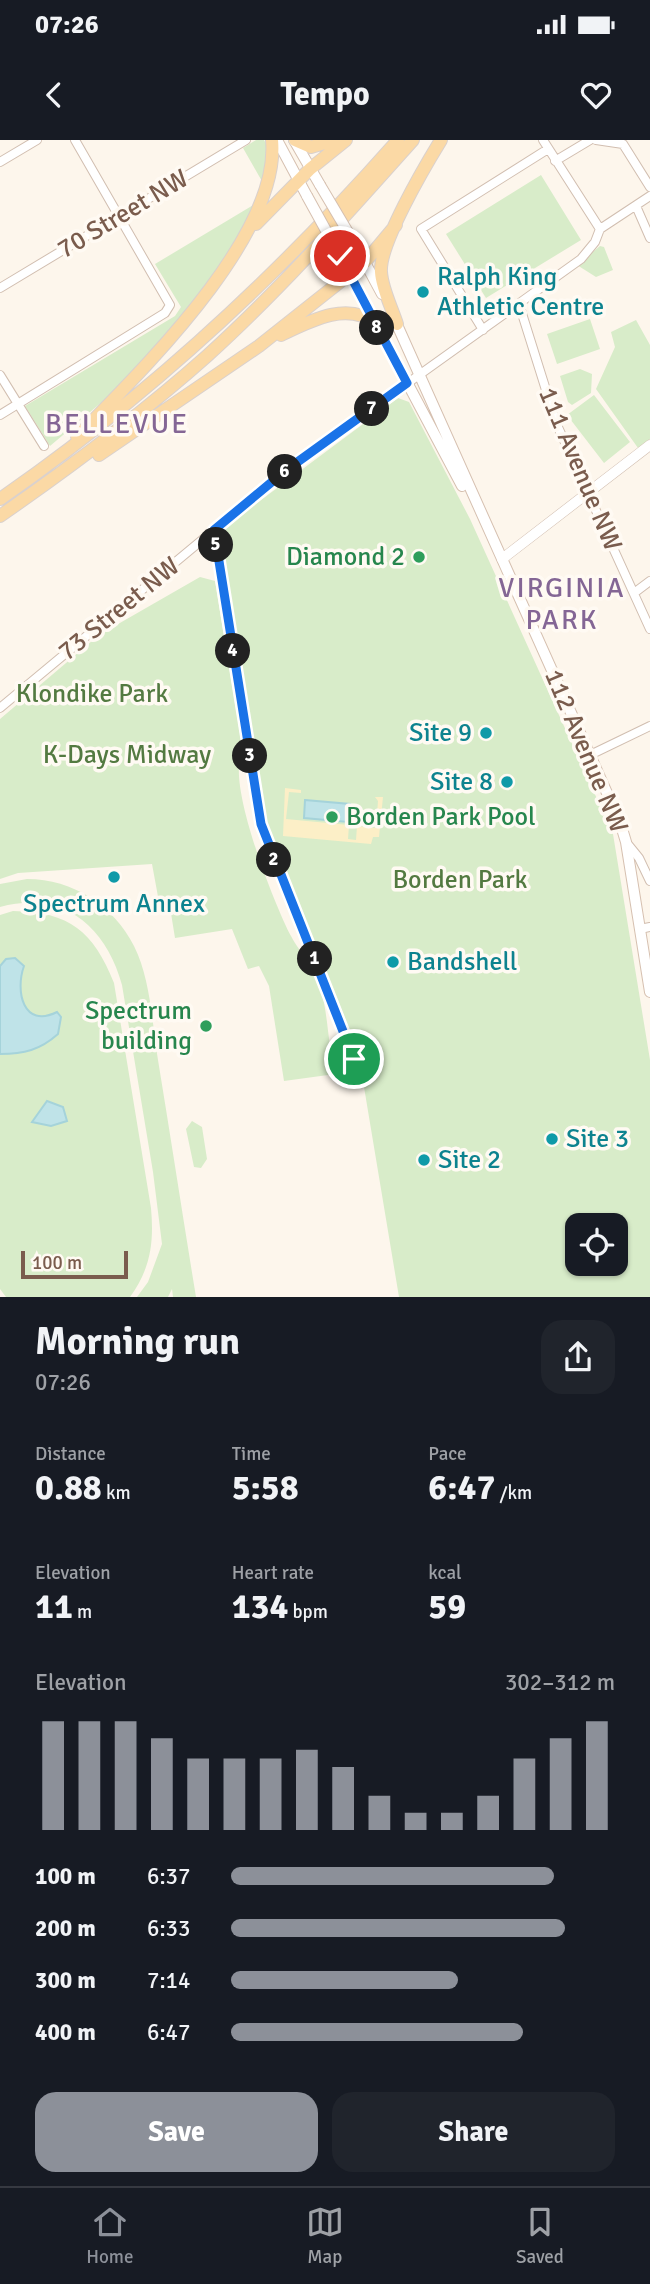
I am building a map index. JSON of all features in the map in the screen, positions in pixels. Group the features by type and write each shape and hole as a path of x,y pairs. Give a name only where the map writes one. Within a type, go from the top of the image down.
{"main road":[{"name":"112 Avenue NW","path":"274,140 350,274 502,559"},
{"path":"244,237 269,179 274,140"},
{"name":"112 Avenue NW","path":"294,140 355,244 397,324 590,755 626,842 645,928 650,992"},
{"path":"294,140 312,147 335,140"},
{"path":"50,465 152,361 186,320 244,237 298,180 346,140"},
{"path":"0,499 50,465 129,404 235,312 305,243 398,140"},
{"path":"0,516 155,400 236,329 314,250 413,140"},
{"path":"397,324 381,273 384,255 396,225 441,140"},
{"path":"54,478 97,456 259,346 365,262 396,225"},
{"path":"259,346 299,326 345,312 361,313 375,323"}],"street":[{"path":"0,162 37,140"},
{"path":"0,415 165,313 170,305 75,140"},
{"name":"70 Street NW","path":"0,288 246,140"},
{"path":"543,140 600,229 650,196"},
{"path":"555,161 590,140"},
{"path":"596,140 623,144 650,187"},
{"path":"483,330 421,229 548,149"},
{"path":"636,206 650,238"},
{"name":"73 Street NW","path":"0,708 133,601 285,471 581,259 595,242 600,229"},
{"name":"111 Avenue NW","path":"519,304 556,425 650,629"},
{"path":"0,375 44,446"},
{"path":"502,559 650,445"},
{"path":"214,530 261,824 354,1059"},
{"path":"634,593 650,581"},
{"path":"590,755 650,726"},
{"path":"626,842 639,858 650,881"}],"green space":[{"path":"256,140 264,140 269,161 263,188 249,219 230,252 185,315 149,357 50,446 25,406 175,316 181,307 155,264 255,204 263,183 243,148"},
{"path":"541,175 581,240 486,298 446,234"},
{"path":"600,246 604,247 613,270 596,277 577,265"},
{"path":"590,319 600,349 557,364 547,334"},
{"path":"636,320 650,345 650,439 638,448 596,389 615,347 611,332"},
{"path":"580,369 592,374 591,393 572,405 568,402 560,376"},
{"path":"594,395 630,442 604,463 567,415"},
{"name":"Borden Park","path":"398,398 409,402 470,519 613,834 650,1060 650,1297 399,1297 358,1051 268,827 220,548 226,526"},
{"name":"K-Days Midway","path":"200,577 215,581 243,752 239,766 240,787 254,842 284,921 317,979 324,1001 330,1045 342,1044 350,1072 284,1081 269,986 259,966 248,969 232,929 175,938 169,901 159,902 152,864 18,873 0,879 0,719 99,635"},
{"path":"27,879 60,884 76,890 103,907 126,932 140,959 150,1002 196,1297 173,1297 172,1289 168,1297 137,1297 148,1282 162,1244 122,985 105,946 79,918 62,909 43,904 23,903 0,907 0,884"},
{"path":"13,911 50,915 77,928 97,950 114,983 152,1220 147,1265 130,1297 6,1297 0,1289 0,915"},
{"path":"192,1121 202,1127 207,1159 201,1168 194,1167 186,1129"}],"sand":[{"path":"285,788 301,790 301,793 289,792 286,819 349,825 348,839 356,840 357,826 376,828 378,801 375,797 383,797 379,837 373,837 371,844 283,836"}],"water":[{"path":"305,800 350,804 348,822 304,818"},
{"path":"15,958 24,966 21,976 22,996 29,1012 36,1016 45,1016 57,1012 61,1017 58,1034 45,1044 24,1052 0,1054 0,966 6,959"},
{"path":"47,1101 63,1107 67,1121 51,1126 32,1122"}],"place":[{"name":"Ralph King Athletic Centre","path":"423,292"},
{"name":"Diamond 2","path":"419,557"},
{"name":"Site 9","path":"486,733"},
{"name":"Site 8","path":"507,782"},
{"name":"Borden Park Pool","path":"332,817"},
{"name":"Spectrum Annex","path":"114,877"},
{"name":"Bandshell","path":"393,962"},
{"name":"Spectrum building","path":"206,1026"},
{"name":"Site 3","path":"552,1139"},
{"name":"Site 2","path":"424,1160"}],"district":[{"name":"BELLEVUE","path":"117,424"},
{"name":"VIRGINIA PARK","path":"562,604"}],"route":[{"path":"340,256 407,383 285,471 214,530 261,824 337,1010 354,1059"}],"park label":[{"name":"Klondike Park","path":"92,694"}]}
